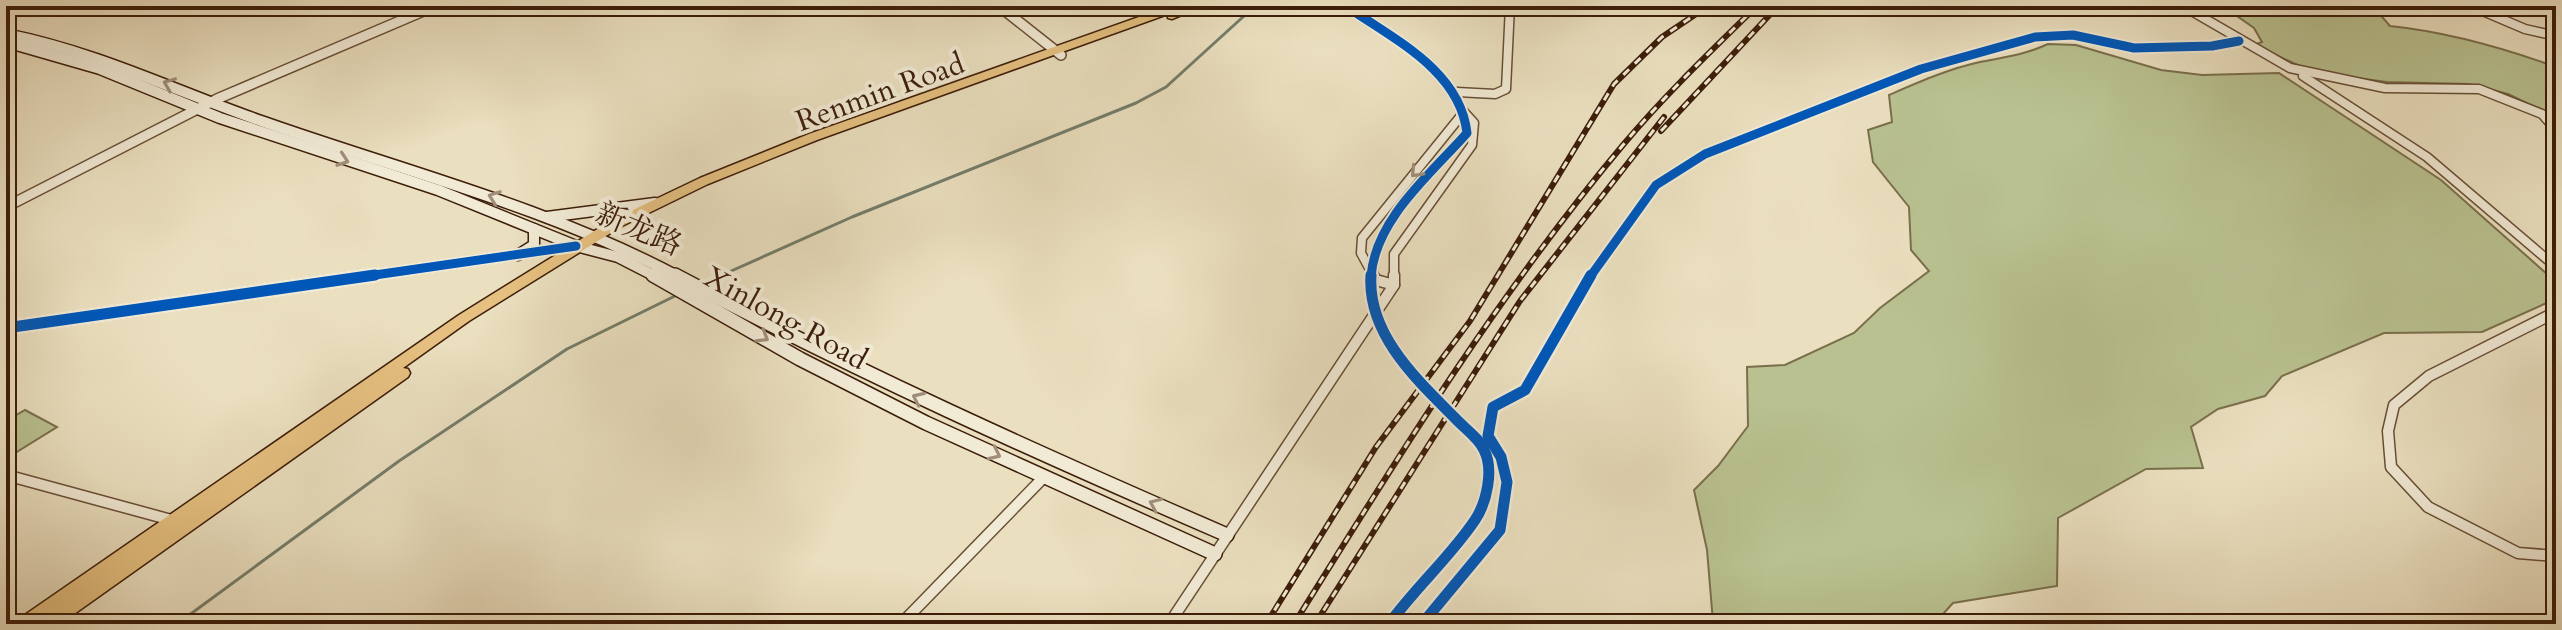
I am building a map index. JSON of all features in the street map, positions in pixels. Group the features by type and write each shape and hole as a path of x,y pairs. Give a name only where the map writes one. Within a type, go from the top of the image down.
{"main road":[{"name":"Renmin Road","path":"590,243 773,161 1180,6"},
{"name":"Renmin Road","path":"590,243 662,201 813,137 1198,6"},
{"name":"新龙路","path":"6,34 65,46 119,64 209,101 462,186 542,217 590,243"},
{"name":"Xinlong Road","path":"6,42 53,53 100,69 194,108 438,190 534,229 590,243 664,273 696,297 800,359 1044,477 1215,554"},
{"path":"542,217 602,212 662,201"},
{"path":"518,255 534,245 534,229"},
{"path":"25,624 464,318 590,243"},
{"path":"47,624 590,243"},
{"name":"新龙路","path":"664,273 710,290 822,353 1001,437 1227,535"}],"street":[{"path":"6,207 194,108 332,45 435,6"},
{"path":"999,6 1058,52"},
{"path":"1346,6 1457,92 1464,112 1467,133 1387,228 1372,263 1370,293 1381,335 1484,448 1491,471 1476,518 1414,589 1389,624"},
{"path":"1457,92 1495,94 1506,89 1510,6"},
{"path":"2183,6 2290,68 2427,157 2556,267"},
{"path":"2471,6 2525,29 2556,36"},
{"path":"1422,624 1500,530 1507,482 1501,457 1488,436 1493,407 1525,390 1546,348 1611,243 1656,185 1680,167 1744,136 1921,69 2035,37 2073,35 2134,48 2212,46 2239,41"},
{"path":"2290,68 2385,88 2479,89 2542,114 2556,130"},
{"path":"1394,285 1376,280 1361,253 1362,238 1464,112"},
{"path":"1169,624 1394,285 1394,254 1472,145 1474,123 1464,112"},
{"path":"8,330 590,243"},
{"path":"2556,312 2429,376 2394,405 2388,431 2391,467 2428,507 2518,553 2556,556"},
{"path":"6,475 175,521"},
{"path":"901,624 1044,477"}],"green space":[{"path":"2234,6 2364,6 2377,11 2390,26 2454,36 2556,67 2556,117 2508,94 2469,84 2387,82 2302,67 2254,45 2262,42 2254,28 2234,14"},
{"path":"2048,44 2076,45 2161,70 2202,75 2279,73 2441,180 2556,282 2556,294 2551,301 2482,332 2384,333 2282,376 2265,396 2218,409 2191,427 2203,468 2146,469 2058,518 2057,586 1953,603 1934,624 1656,624 1654,617 1713,622 1707,550 1694,490 1718,466 1748,426 1747,367 1785,365 1854,333 1880,308 1929,271 1911,250 1909,207 1873,162 1868,130 1892,122 1889,95 1956,68"},
{"path":"25,410 57,427 7,458 6,421"}],"waterway":[{"path":"702,284 852,217 1136,103 1166,87 1255,6"},
{"path":"177,624 399,461 567,349 677,295"}],"railway":[{"path":"1266,624 1376,447 1470,321 1614,84 1662,37 1708,6"},
{"path":"1294,624 1450,379 1533,260 1639,127 1757,6"},
{"path":"1661,131 1778,6"},
{"path":"1315,624 1520,301 1664,117"}],"cycle path":[{"path":"1346,6 1423,60 1456,94 1465,113 1467,133 1387,227 1372,260 1370,291 1378,320 1393,349 1414,376 1484,448 1491,471 1476,518 1414,589 1389,624"},
{"path":"1422,624 1500,530 1507,482 1501,457 1488,436 1493,407 1525,390 1546,348 1611,243 1656,185 1705,154 1921,69 2035,37 2073,35 2134,48 2212,46 2239,41"},
{"path":"6,328 576,246"}]}
